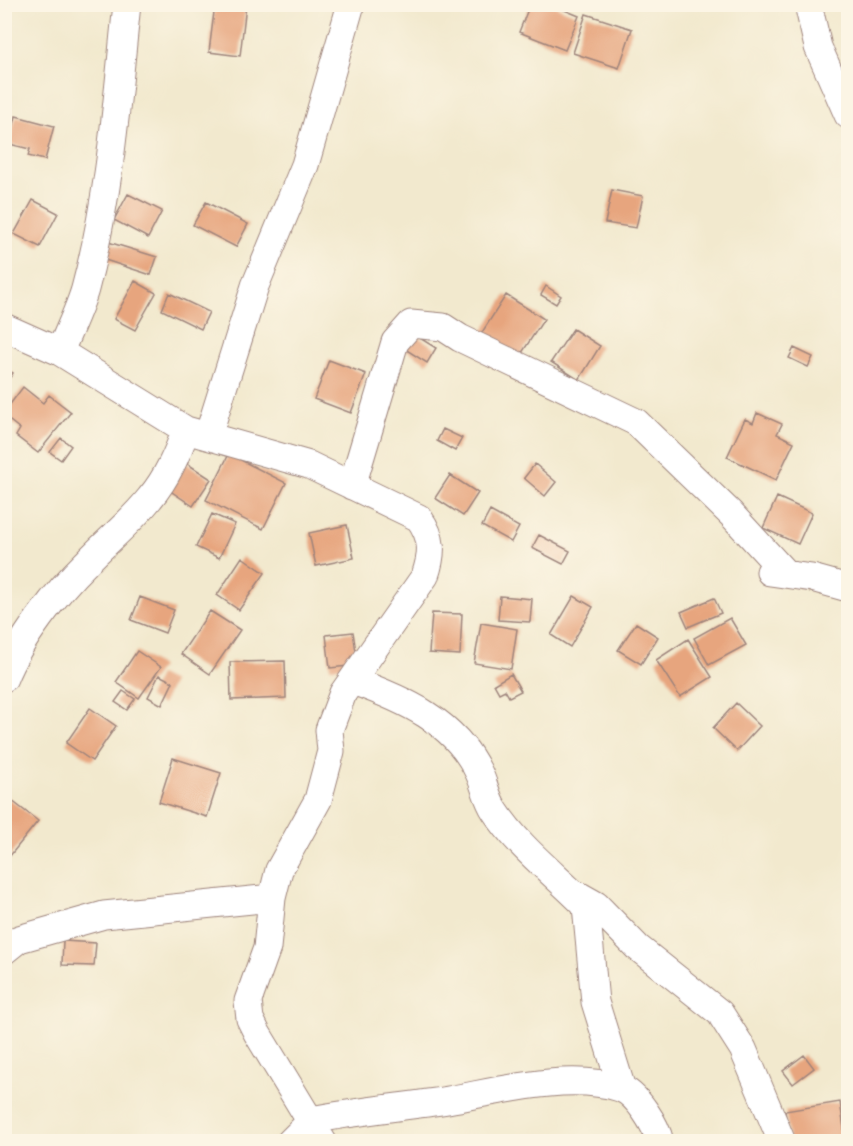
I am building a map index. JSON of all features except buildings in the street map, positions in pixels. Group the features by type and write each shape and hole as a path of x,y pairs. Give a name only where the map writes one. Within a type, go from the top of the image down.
{"street":[{"path":"60,352 84,290 99,226 110,157 127,4"},
{"path":"4,678 11,661 38,621 85,564 120,532 151,498 174,462 197,433 305,165 351,4"},
{"path":"808,4 819,47 849,115"},
{"path":"351,486 394,342 411,324 443,327 460,338 636,422 732,514 778,573 812,578 849,588"},
{"path":"4,327 60,352 197,433 309,465 419,518 428,532 432,543 431,560 426,576 343,693 329,730 331,751 318,800 279,870 272,898 267,948 251,986 248,1001 250,1019 318,1131"},
{"path":"353,681 404,700 432,717 466,752 479,773 485,793 495,811 518,840 586,906 595,1002 622,1089 641,1106 657,1128 660,1142"},
{"path":"561,884 596,905 637,946 720,1013 743,1049 782,1142"},
{"path":"4,951 20,939 104,915 272,898"},
{"path":"290,1142 318,1131 513,1088 572,1083 622,1089"}]}
